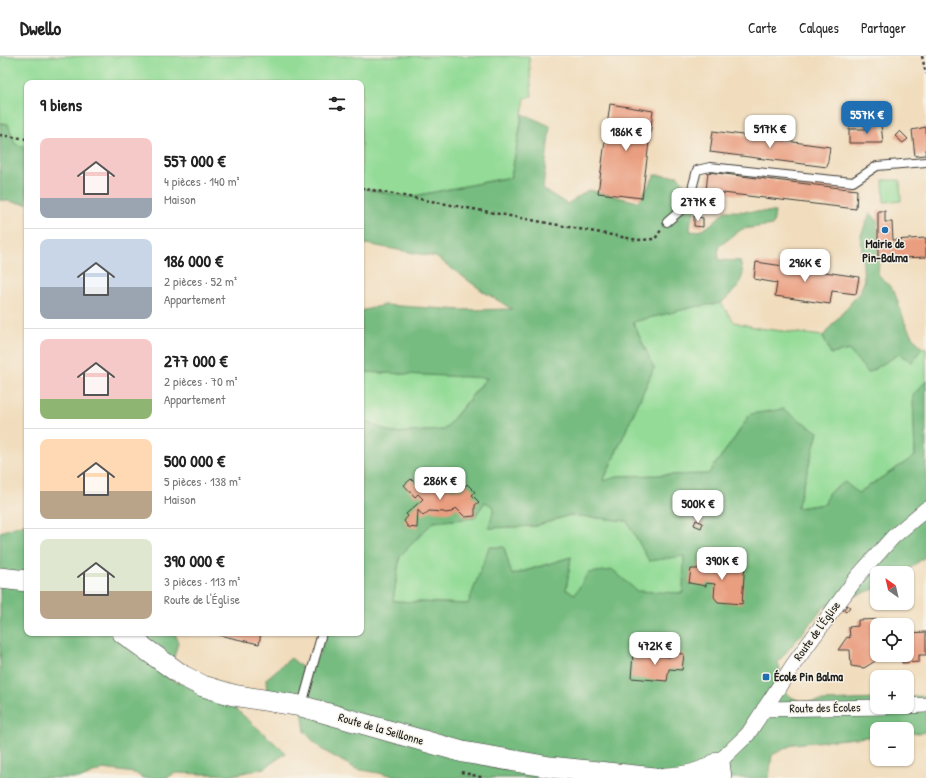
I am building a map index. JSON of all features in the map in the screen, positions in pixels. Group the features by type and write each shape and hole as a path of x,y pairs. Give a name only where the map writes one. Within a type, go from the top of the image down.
{"street":[{"name":"Route de l'Église","path":"720,770 748,734 797,659 858,576 893,538 926,509"},
{"path":"0,578 24,581"},
{"name":"Route de la Seillonne","path":"127,636 168,667 203,686 233,695 302,706 463,752 550,767 655,778"},
{"path":"914,706 926,705"},
{"name":"Route des Écoles","path":"764,708 870,707"},
{"path":"665,778 720,770"}],"lane":[{"path":"668,222 688,204 697,170 710,167 853,182 877,166 926,162"},
{"path":"302,706 321,636"}],"path":[{"path":"922,56 926,74"},
{"path":"0,136 24,139"},
{"path":"364,189 638,240 656,239 668,222"}],"green space":[{"path":"0,56 529,56 532,96 525,98 511,177 409,197 364,189 364,80 24,80 24,147 15,144 8,124 0,123"},
{"path":"523,114 550,126 543,189 567,204 589,190 638,202 655,175 678,176 698,204 691,220 690,231 705,228 725,211 775,212 773,225 742,229 718,247 719,260 740,261 743,274 738,287 721,303 694,307 633,322 654,368 603,481 620,476 708,474 734,439 750,414 783,409 818,432 797,508 825,504 828,493 845,482 858,493 915,456 913,395 926,381 926,556 913,566 870,566 870,591 824,607 778,662 786,694 801,702 870,699 870,714 914,714 914,697 926,696 926,732 914,733 914,722 870,722 870,737 794,744 772,755 769,778 408,778 356,769 321,749 305,732 301,700 267,694 266,679 291,658 306,671 320,653 319,636 364,636 364,420 392,433 444,430 487,378 364,372 364,310 384,305 462,310 512,309 484,292 436,257 364,244 364,189 409,197 511,177","holes":["485,502 494,507 489,528 535,526 570,515 627,521 649,561 684,556 683,593 637,591 613,570 588,573 575,594 566,590 571,557 512,575 504,547 489,547 468,604 393,601 400,556 433,522 474,518"]},
{"path":"0,123 8,124 15,144 24,147 24,204 0,200"},
{"path":"883,180 900,180 901,201 884,202"},
{"path":"870,213 882,226 878,274 894,291 905,323 912,336 922,348 912,362 899,354 868,373 849,350 831,354 823,336 859,293 864,282 861,235"},
{"path":"721,303 734,322 758,328 823,336 831,354 849,350 868,373 899,354 912,362 922,348 926,349 926,381 913,396 915,456 858,493 825,504 797,508 818,432 750,414 734,439 708,474 620,476 603,482 654,368 632,322 694,307"},
{"path":"364,372 487,377 444,430 392,433 364,420"},
{"path":"485,502 494,506 489,528 535,526 570,515 627,521 649,561 684,555 683,593 637,592 613,570 575,595 566,590 571,557 511,575 504,547 468,604 393,601 400,556 433,522 474,518"},
{"path":"24,524 24,636 176,636 178,643 168,678 230,704 286,753 265,768 233,775 176,773 165,778 143,778 135,773 103,769 81,778 0,778 0,532"}],"building":[{"path":"610,104 653,111 642,198 598,193"},
{"path":"865,124 881,124 883,143 849,143 849,129 866,129"},
{"path":"926,127 926,155 915,156 912,130"},
{"path":"713,131 830,147 827,167 710,152"},
{"path":"900,131 908,139 903,143 895,136"},
{"path":"708,172 857,190 856,209 706,191"},
{"name":"Mairie de Pin-Balma","path":"878,211 885,211 885,222 892,222 893,240 926,238 926,257 878,259"},
{"path":"694,216 703,218 703,227 694,226"},
{"path":"756,262 859,277 856,294 832,291 830,304 775,296 777,283 754,279"},
{"path":"411,479 418,486 451,488 454,490 457,487 460,491 467,484 475,492 472,495 479,502 475,505 475,516 465,517 456,508 452,512 445,513 429,511 423,516 418,510 417,528 408,527 404,521 408,516 406,514 423,499 418,494 415,497 404,485"},
{"path":"696,520 703,523 701,528 694,525"},
{"path":"717,562 745,562 742,604 718,602 714,597 715,584 706,583 706,586 689,583 691,569 698,569 699,563 708,564 707,572 716,572"},
{"path":"847,605 850,607 846,612 843,610"},
{"path":"858,620 870,620 870,662 874,662 864,668 851,666 850,650 838,650 847,637 850,638 849,627 858,626"},
{"path":"926,632 926,655 919,655 919,662 902,663 914,662 914,633"},
{"path":"223,636 260,636 259,644"},
{"path":"670,653 684,654 682,670 669,669 667,681 631,678 633,654 670,657"}],"place":[{"name":"Mairie de Pin-Balma","path":"885,230"},
{"name":"École Pin Balma","path":"766,677"}]}
